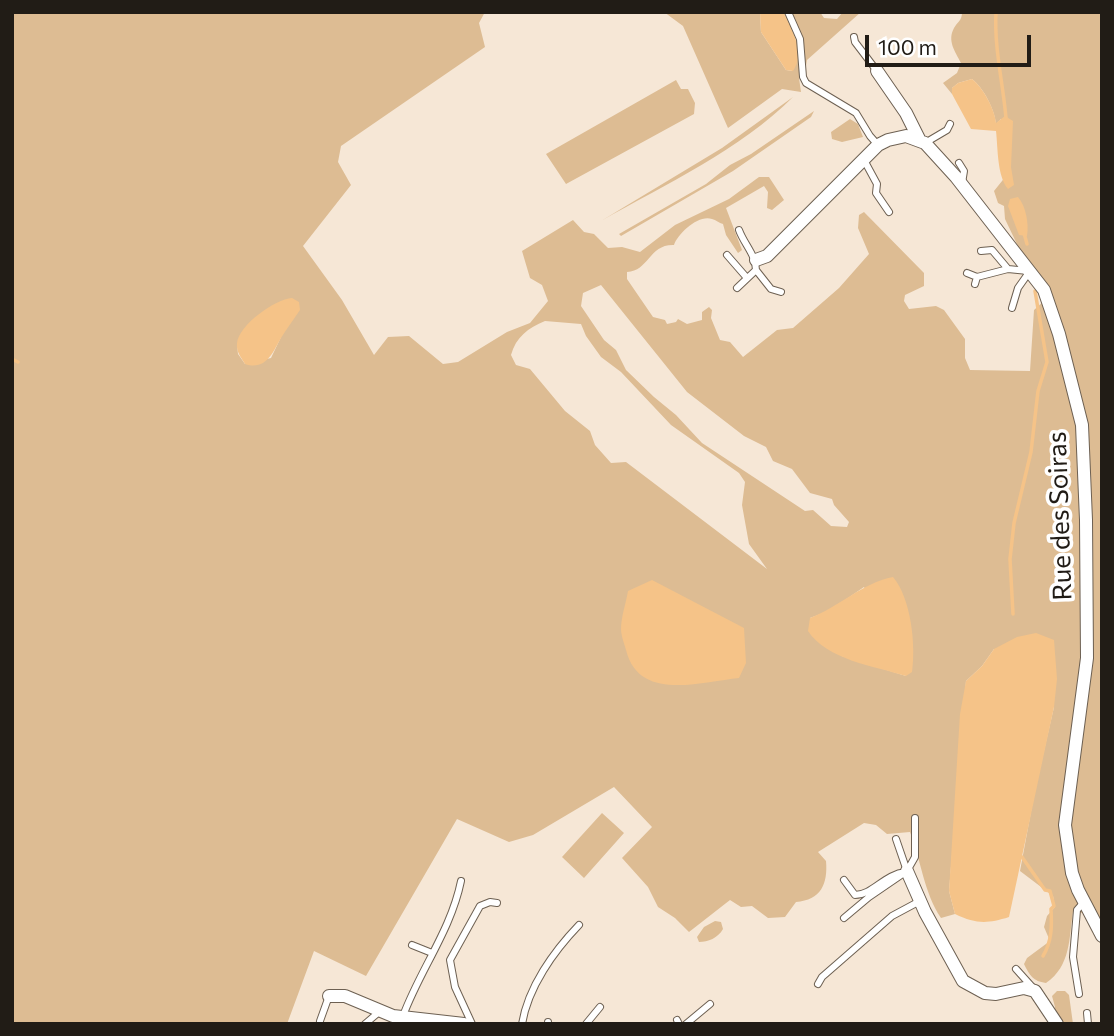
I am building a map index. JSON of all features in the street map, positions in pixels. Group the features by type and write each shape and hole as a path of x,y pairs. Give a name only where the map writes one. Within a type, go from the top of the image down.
{"street":[{"name":"Rue des Soiras","path":"877,71 888,93 922,141 962,184 1044,290 1059,334 1080,416 1084,447 1087,659 1065,825 1072,873 1102,936"},
{"path":"756,265 878,145 906,136 922,141"},
{"path":"908,872 959,976 968,985 985,993 996,994 1024,988 1035,991 1057,1024"},
{"path":"328,996 345,996 379,1012 403,1018 464,1024"}],"lane":[{"path":"788,12 800,39 803,77 806,83 825,97 856,113 878,145"},
{"path":"854,37 877,71"},
{"path":"922,141 947,130 950,124"},
{"path":"863,159 877,184 876,192 889,212"},
{"path":"959,163 964,171 962,184"},
{"path":"830,192 839,202"},
{"path":"739,230 771,289 781,292"},
{"path":"981,251 992,250 1008,269"},
{"path":"727,255 747,278"},
{"path":"737,288 756,265"},
{"path":"967,273 976,281 1008,269 1030,271"},
{"path":"1012,308 1018,288 1030,271"},
{"path":"844,918 869,897 908,872 915,857 915,818"},
{"path":"896,839 908,872"},
{"path":"844,880 855,895 862,895 885,878 908,872"},
{"path":"403,1018 453,912 461,881"},
{"path":"818,984 822,977 892,916 920,901"},
{"path":"472,1024 455,987 450,960 480,906 490,902 497,903"},
{"path":"1079,994 1073,957 1077,910 1084,902"},
{"path":"522,1024 528,1003 547,966 559,946 579,925"},
{"path":"412,945 432,953"},
{"path":"1016,970 1035,991"},
{"path":"320,1021 328,996"},
{"path":"686,1024 710,1004"},
{"path":"586,1024 600,1007"},
{"path":"365,1024 379,1012"},
{"path":"1087,1013 1088,1024"}],"shaded area":[{"path":"12,12 485,12 479,23 485,47 341,146 338,162 351,185 303,246 342,300 374,355 388,337 409,336 443,364 458,362 507,332 530,323 548,301 542,285 530,278 522,251 573,220 584,232 594,234 608,248 622,247 640,252 675,225 729,199 759,177 769,177 784,200 772,210 767,208 768,192 764,186 726,208 742,250 738,253 726,235 723,224 713,219 701,219 680,235 674,245 659,249 640,267 627,272 627,279 653,317 665,320 667,324 678,319 687,324 702,320 702,312 709,307 720,340 730,342 743,357 777,330 793,328 839,288 869,254 858,228 859,215 864,212 924,273 924,286 905,295 904,301 909,309 936,306 944,310 965,339 965,358 970,370 1030,371 1034,310 1044,301 1005,219 1004,206 998,203 994,191 1006,176 1001,119 996,124 988,99 972,79 958,83 952,88 952,94 943,83 957,73 961,63 951,37 962,12 1102,12 1102,930 1087,914 1073,911 1067,951 1054,976 1046,983 1038,981 1030,975 1024,964 1027,958 1050,941 1044,927 1047,916 1055,907 1053,896 1020,871 1054,707 994,649 982,666 966,681 949,891 955,914 941,918 935,908 910,832 887,834 876,825 864,823 818,852 826,861 824,884 812,898 796,902 785,917 768,918 752,906 741,907 730,900 689,932 675,918 658,907 648,887 622,858 652,827 614,787 533,835 509,842 457,819 366,976 314,951 287,1024 12,1024","holes":["601,285 687,392 744,436 766,447 773,461 792,469 810,493 832,499 849,522 847,527 831,526 813,510 805,511 702,443 676,415 626,370 616,350 604,340 581,306 583,293","545,321 581,324 601,357 621,372 671,425 739,473 745,482 742,505 749,544 767,569 626,462 611,463 595,445 590,431 565,411 530,369 516,365 511,355 516,343 528,330","281,337 271,358 245,364 238,354 237,344","864,587 906,676 842,656 810,618 829,611"]},
{"path":"664,12 760,12 761,32 786,70 792,71 796,39 783,12 820,12 824,18 837,19 843,12 861,12 807,60 805,72 799,78 801,92 782,89 728,128 683,26"},
{"path":"760,12 783,12 794,33 798,49 797,64 793,71 786,70 761,32"},
{"path":"972,79 988,99 996,123 1005,116 1013,121 1011,167 1014,185 1008,189 1000,169 996,131 971,129 952,94 952,88 958,83"},
{"path":"676,80 681,89 688,89 695,103 694,114 566,184 546,154"},
{"path":"793,97 750,134 726,150 601,221 722,148"},
{"path":"814,111 811,117 733,171 621,236 619,234 706,184 730,165 751,154"},
{"path":"850,119 858,124 863,137 842,142 832,139 831,132"},
{"path":"1018,197 1026,215 1027,236 1019,235 1008,206 1010,199"},
{"path":"292,298 299,302 300,310 272,354 264,363 245,364 237,346 239,336 259,314 285,299"},
{"path":"893,577 904,597 911,622 912,672 906,676 839,655 816,641 808,631 810,618 871,584"},
{"path":"652,580 744,628 746,663 739,678 673,685 657,683 644,677 633,666 626,650 621,624 628,591"},
{"path":"1036,633 1054,640 1057,679 1054,707 1009,917 988,922 969,920 955,914 949,891 960,714 966,681 982,666 994,649 1017,637"},
{"path":"602,813 624,833 584,878 562,857"},
{"path":"715,921 721,922 721,932 712,939 699,942 697,937 704,927"},
{"path":"1057,991 1065,991 1069,995 1073,1024 1060,1024 1054,1013 1052,996"}],"waterway":[{"path":"996,12 997,52 1006,118"},
{"path":"1024,233 1027,244"},
{"path":"1013,614 1010,559 1014,523 1031,452 1038,391 1047,362 1035,291"},
{"path":"12,359 18,362"},
{"path":"1022,857 1045,890 1050,891 1054,906 1051,909 1050,939 1043,956"}]}
